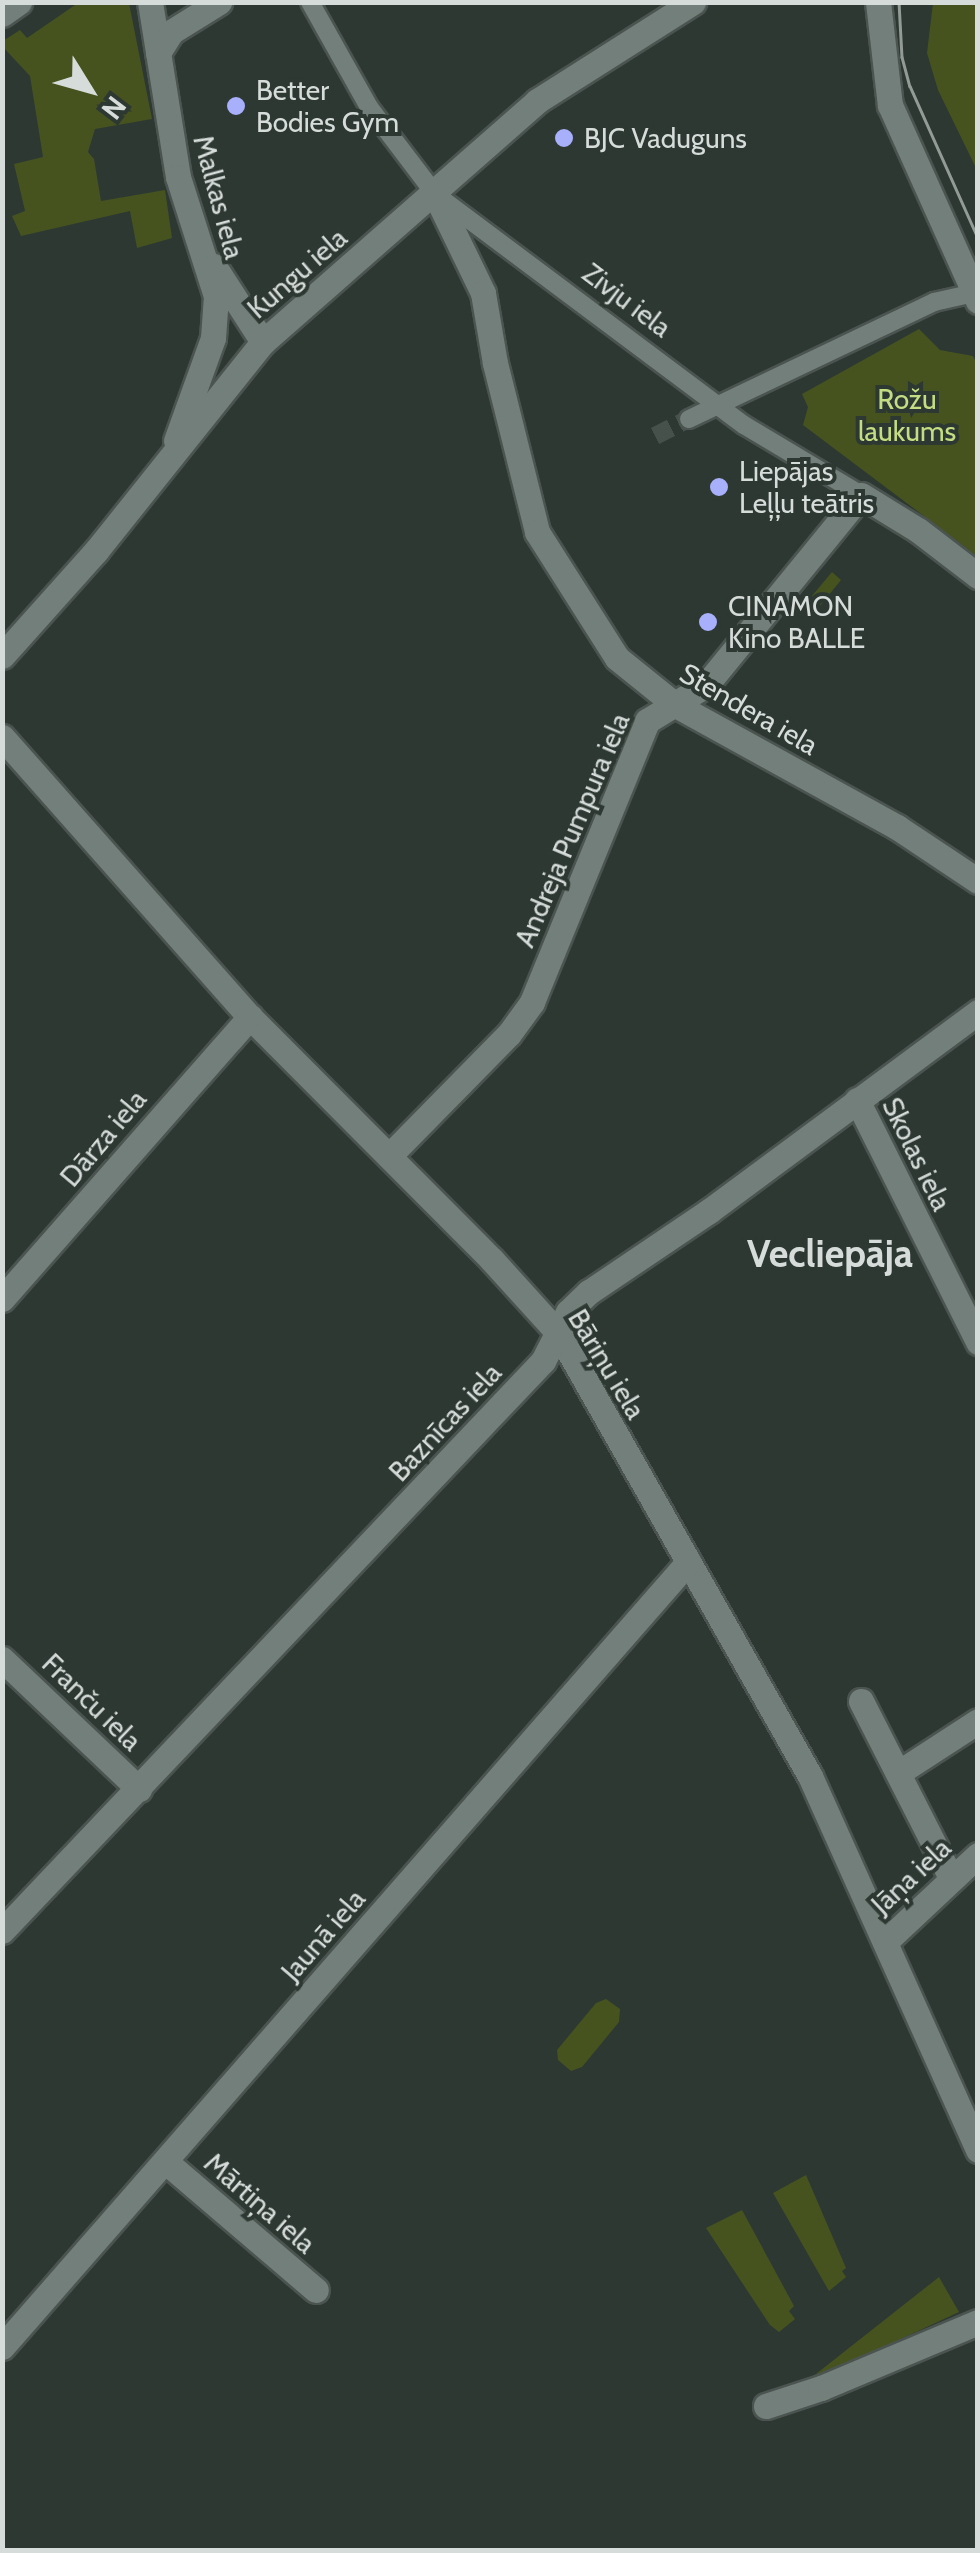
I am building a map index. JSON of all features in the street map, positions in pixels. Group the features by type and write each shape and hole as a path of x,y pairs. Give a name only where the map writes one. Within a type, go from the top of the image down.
{"street":[{"path":"2,14 19,2"},
{"name":"Malkas iela","path":"150,2 178,177 216,296 214,338 170,460"},
{"path":"158,53 172,32 219,2"},
{"name":"Zivju iela","path":"310,2 369,107 434,194 717,406 862,495 978,576"},
{"name":"Kungu iela","path":"2,656 58,597 263,342 572,75 693,2"},
{"path":"689,419 934,302 976,297 890,105 878,2"},
{"name":"Stendera iela","path":"434,194 483,293 537,532 617,658 674,704 896,827 978,881"},
{"path":"206,256 263,342"},
{"path":"216,296 252,338 263,342"},
{"name":"Andreja Pumpura iela","path":"389,1156 521,1020 647,721 706,685 862,495"},
{"name":"Bāriņu iela","path":"2,737 250,1017 558,1334 810,1776 978,2150"},
{"name":"Baznīcas iela","path":"2,1931 543,1361 568,1312 588,1292 709,1211 978,1012"},
{"name":"Dārza iela","path":"2,1300 250,1017"},
{"name":"Skolas iela","path":"858,1100 978,1342"},
{"name":"Jaunā iela","path":"2,2347 688,1562"},
{"name":"Franču iela","path":"2,1659 139,1789"},
{"path":"861,1702 952,1878"},
{"path":"898,1773 978,1721"},
{"name":"Jāņa iela","path":"886,1941 978,1855"},
{"name":"Mārtiņa iela","path":"166,2162 316,2290"},
{"path":"766,2406 822,2388 978,2322"}],"green space":[{"path":"78,3 129,3 152,119 95,129 88,152 94,159 101,201 165,190 172,238 137,248 130,211 21,236 12,216 25,211 14,164 43,157 30,76 3,47 3,41 20,30 27,38"},
{"path":"933,3 977,3 977,170 938,90 927,53"},
{"name":"Rožu laukums","path":"919,329 940,350 973,356 977,364 977,556 803,425 808,407 802,394"},
{"path":"832,572 841,580 819,607 806,603"},
{"path":"606,1999 620,2009 619,2022 582,2067 571,2071 558,2060 557,2050 596,2003"},
{"path":"806,2175 846,2268 842,2271 846,2277 829,2291 773,2193"},
{"path":"742,2210 794,2306 789,2311 795,2319 779,2332 770,2325 706,2228"},
{"path":"939,2277 959,2312 802,2385"}],"tunnel":[{"path":"655,436 689,419"}],"tram line":[{"path":"899,2 902,57 910,86 978,238"}],"place":[{"name":"Better Bodies Gym","path":"236,106"},
{"name":"BJC Vaduguns","path":"564,138"},
{"name":"Liepājas Leļļu teātris","path":"719,487"},
{"name":"CINAMON Kino BALLE","path":"708,622"}],"district":[{"name":"Vecliepāja","path":"830,1254"}]}
